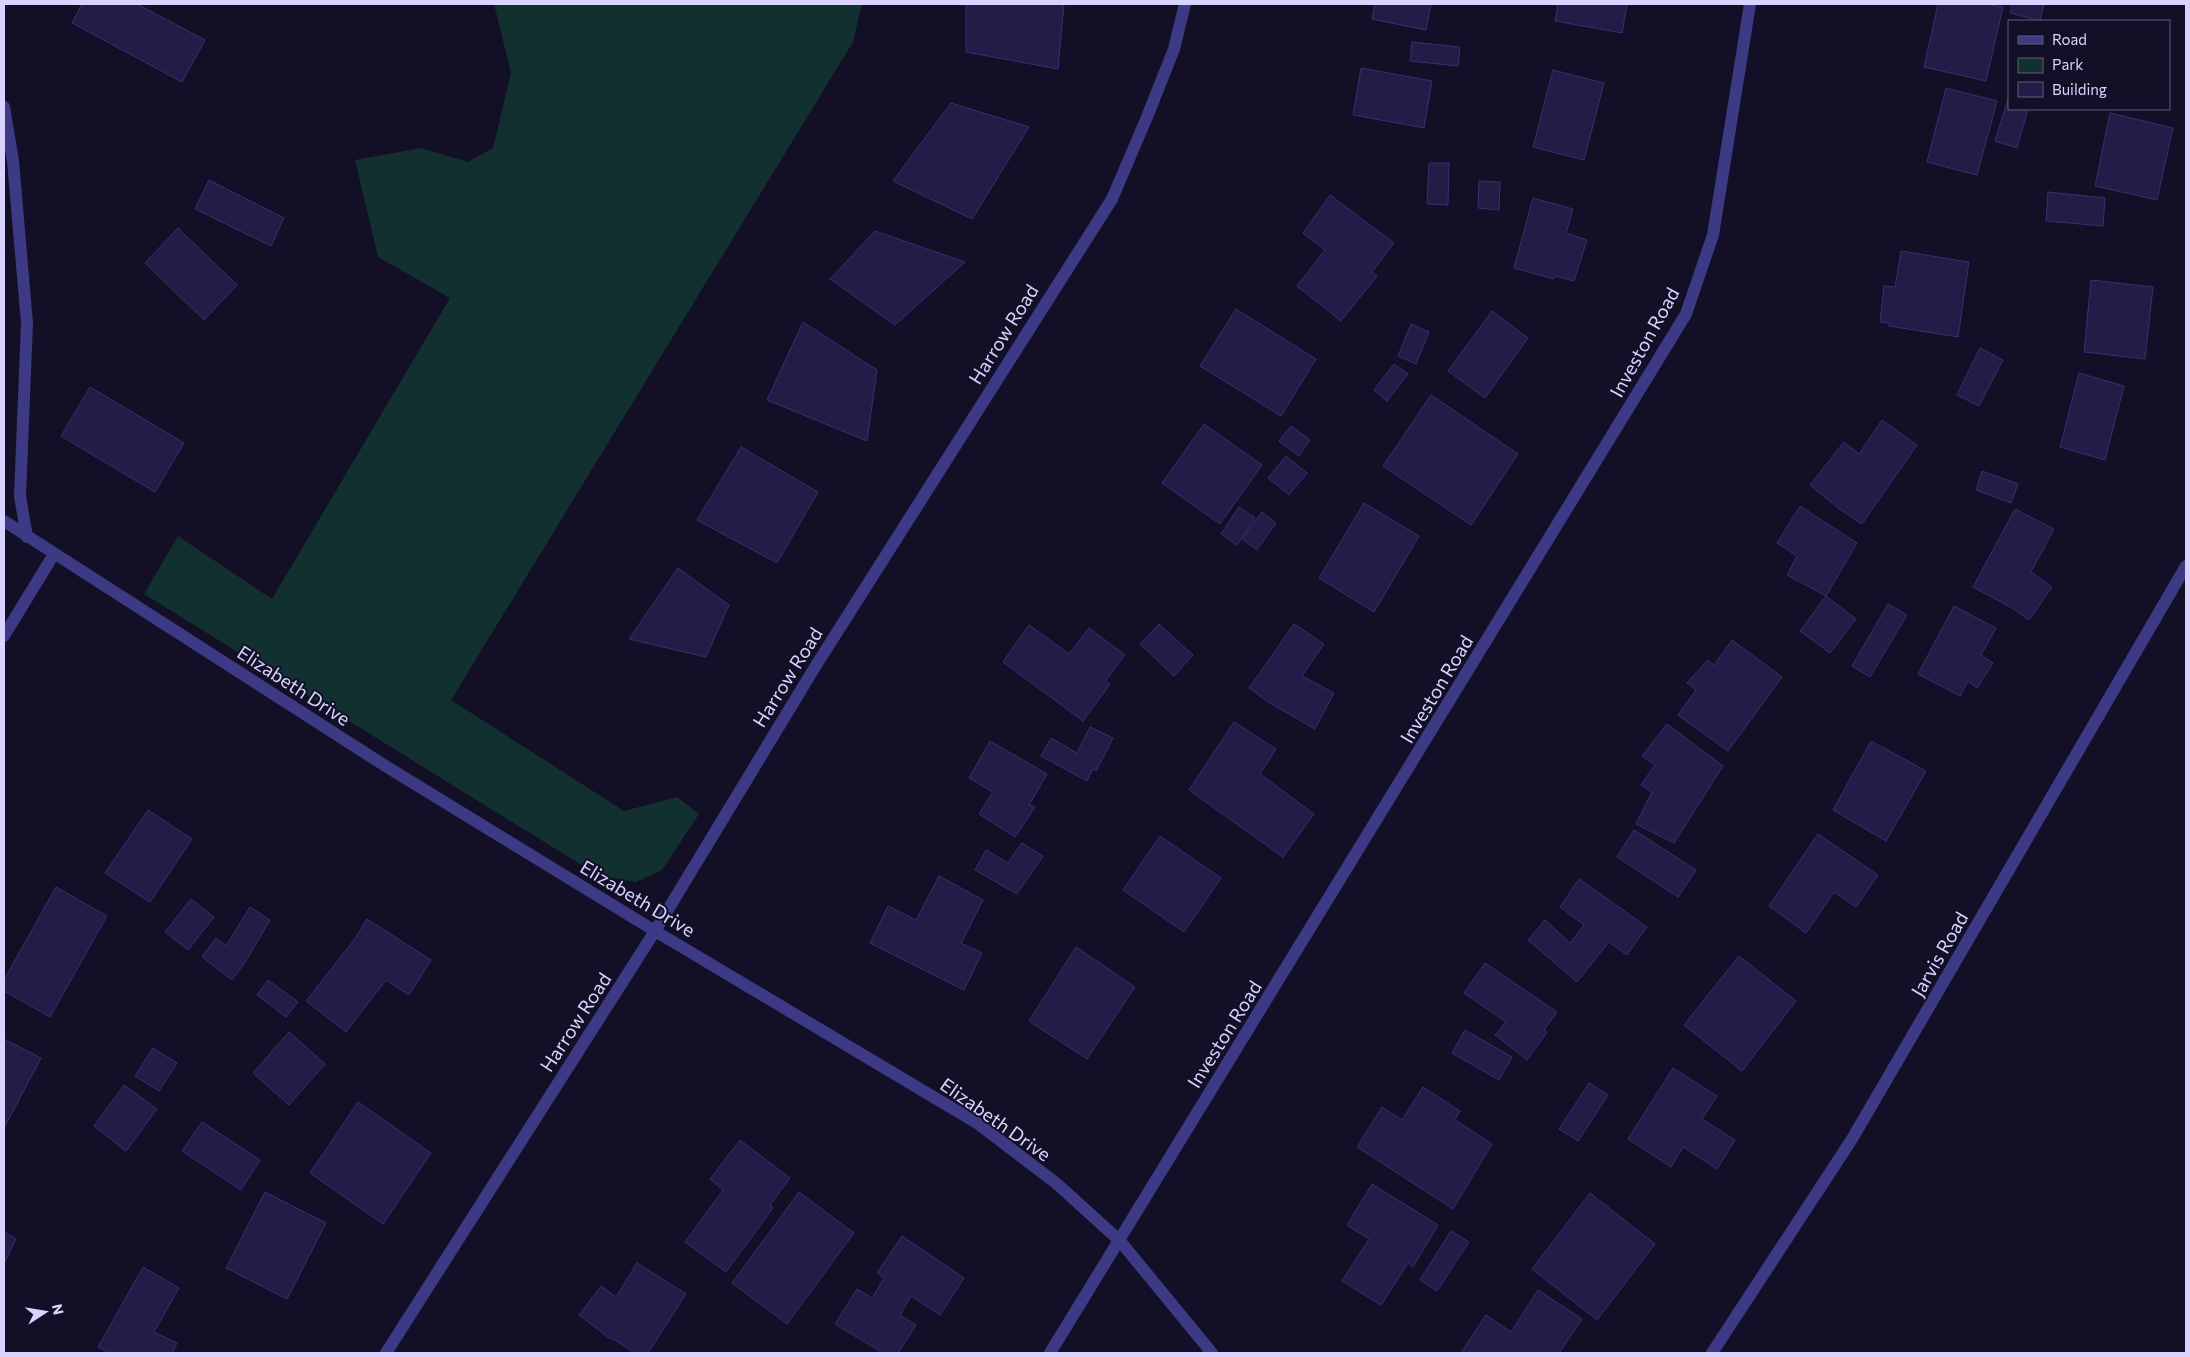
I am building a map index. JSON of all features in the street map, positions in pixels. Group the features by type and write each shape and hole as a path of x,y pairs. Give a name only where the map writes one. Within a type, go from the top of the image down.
{"street":[{"name":"Harrow Road","path":"386,1353 655,931 815,667 1112,198 1174,49 1185,4"},
{"name":"Investon Road","path":"1050,1353 1686,314 1713,235 1750,4"},
{"path":"4,107 13,161 27,323 20,496 27,536"},
{"name":"Elizabeth Drive","path":"4,522 387,767 655,931 977,1123 1056,1184 1120,1241 1212,1353"},
{"path":"4,636 54,554"},
{"name":"Jarvis Road","path":"1712,1353 1852,1139 2186,566"}],"green space":[{"path":"494,4 862,4 853,42 451,700 624,811 677,797 699,814 662,870 636,882 599,876 144,594 178,536 272,599 450,298 378,257 355,160 421,148 468,162 493,148 511,73"}],"building":[{"path":"82,4 137,4 205,40 182,82 72,23"},
{"path":"966,4 1064,4 1058,69 966,52"},
{"path":"1375,4 1431,4 1426,30 1372,19"},
{"path":"1558,4 1627,4 1622,33 1555,21"},
{"path":"1938,4 1986,4 2003,7 1986,81 1924,67"},
{"path":"2012,4 2044,4 2040,20 2010,13"},
{"path":"1412,42 1460,47 1458,66 1410,61"},
{"path":"1361,68 1432,81 1424,128 1353,115"},
{"path":"1553,70 1604,83 1584,160 1533,147"},
{"path":"1946,88 1997,101 1977,175 1927,162"},
{"path":"2008,99 2008,110 2028,110 2017,148 1995,141"},
{"path":"951,103 1029,127 972,219 893,181"},
{"path":"2110,113 2173,128 2157,200 2095,186"},
{"path":"1429,163 1449,163 1448,205 1427,204"},
{"path":"209,180 284,218 271,246 195,209"},
{"path":"1479,181 1500,182 1499,210 1478,208"},
{"path":"2048,192 2105,198 2103,226 2046,221"},
{"path":"1330,195 1394,243 1372,272 1377,276 1341,321 1297,286 1325,250 1303,233"},
{"path":"1533,198 1573,209 1566,233 1587,240 1574,281 1555,276 1554,279 1514,268"},
{"path":"178,228 237,285 204,320 145,263"},
{"path":"875,231 965,262 895,325 830,279"},
{"path":"1901,251 1969,262 1958,337 1889,326 1889,323 1880,322 1884,286 1895,287"},
{"path":"2091,280 2153,287 2145,359 2084,352"},
{"path":"1236,309 1316,359 1281,416 1200,366"},
{"path":"1492,311 1528,338 1485,398 1448,371"},
{"path":"803,322 877,370 867,441 767,400"},
{"path":"1411,324 1429,332 1416,364 1398,356"},
{"path":"1980,348 2003,360 1979,406 1957,395"},
{"path":"1394,364 1408,374 1387,401 1374,390"},
{"path":"2079,373 2124,386 2105,460 2060,447"},
{"path":"90,387 184,443 155,492 61,436"},
{"path":"1431,395 1518,454 1471,525 1383,466"},
{"path":"1882,420 1917,445 1862,524 1838,508 1810,485 1844,442 1859,454"},
{"path":"1204,424 1262,465 1220,524 1162,483"},
{"path":"1291,426 1310,440 1299,456 1279,441"},
{"path":"741,447 818,492 777,563 697,520"},
{"path":"1286,456 1307,473 1289,495 1268,478"},
{"path":"1982,471 2018,484 2011,503 1976,490"},
{"path":"1364,503 1419,536 1374,612 1319,578"},
{"path":"1800,506 1857,543 1826,596 1787,575 1797,556 1777,543"},
{"path":"1239,507 1255,518 1237,545 1221,534"},
{"path":"2015,509 2054,529 2031,572 2052,587 2029,620 2012,608 1973,587"},
{"path":"1262,512 1276,523 1257,550 1242,539"},
{"path":"678,568 729,605 706,657 629,639"},
{"path":"1826,596 1856,619 1830,653 1800,631"},
{"path":"1888,604 1907,615 1870,677 1852,666"},
{"path":"1954,606 1996,628 1981,655 1993,663 1977,688 1968,681 1960,696 1918,674"},
{"path":"1159,624 1193,655 1174,676 1140,644"},
{"path":"1294,624 1324,644 1302,676 1334,693 1315,729 1268,702 1249,688"},
{"path":"1029,625 1069,654 1089,628 1125,655 1105,681 1110,684 1083,721 1003,662"},
{"path":"1732,640 1782,677 1728,751 1678,715 1696,690 1687,683 1708,660 1714,665"},
{"path":"1234,722 1276,749 1260,774 1314,814 1283,857 1189,790"},
{"path":"1667,724 1723,766 1674,843 1636,824 1652,792 1641,785 1655,765 1642,756"},
{"path":"1090,727 1113,738 1096,771 1093,769 1087,781 1041,756 1051,738 1077,753"},
{"path":"990,741 1047,774 1029,805 1035,807 1015,837 979,814 993,792 969,778"},
{"path":"1871,741 1926,771 1886,841 1833,810"},
{"path":"148,810 192,839 150,902 105,873"},
{"path":"1634,830 1696,870 1678,897 1617,857"},
{"path":"1818,834 1878,875 1856,907 1834,892 1806,933 1769,906"},
{"path":"1160,836 1221,878 1184,932 1123,890"},
{"path":"1022,843 1043,856 1017,894 975,870 986,850 1008,863"},
{"path":"939,876 983,900 961,943 982,953 964,990 870,943 888,906 916,920"},
{"path":"1579,879 1647,927 1627,955 1609,942 1577,982 1528,940 1545,920 1570,943 1584,925 1560,907"},
{"path":"56,887 107,916 50,1017 4,991 4,980"},
{"path":"191,899 214,917 188,950 165,932"},
{"path":"250,907 270,920 246,961 232,980 202,957 216,938 226,946"},
{"path":"367,919 431,960 409,995 386,980 346,1032 306,1001 354,940"},
{"path":"1076,947 1135,987 1087,1059 1029,1021"},
{"path":"1739,956 1796,1001 1742,1071 1684,1025"},
{"path":"1485,963 1557,1012 1544,1030 1547,1032 1527,1060 1495,1035 1506,1022 1464,993"},
{"path":"268,980 298,1002 286,1017 257,995"},
{"path":"1465,1030 1512,1057 1499,1080 1452,1053"},
{"path":"289,1032 325,1064 289,1105 253,1073"},
{"path":"4,1039 41,1058 4,1128"},
{"path":"153,1048 177,1063 159,1091 135,1076"},
{"path":"1673,1068 1717,1096 1702,1119 1735,1140 1717,1169 1683,1147 1671,1167 1628,1139"},
{"path":"1589,1083 1608,1095 1578,1141 1559,1129"},
{"path":"124,1085 157,1109 126,1151 94,1126"},
{"path":"1423,1087 1460,1111 1455,1120 1492,1144 1453,1209 1357,1147 1382,1107 1402,1120"},
{"path":"358,1102 431,1153 383,1224 310,1173"},
{"path":"202,1122 260,1160 241,1190 182,1151"},
{"path":"740,1140 790,1178 770,1205 773,1208 726,1272 685,1242 723,1190 710,1179"},
{"path":"1372,1184 1438,1225 1413,1267 1408,1263 1381,1305 1342,1281 1369,1239 1347,1225"},
{"path":"265,1192 326,1223 287,1299 226,1268"},
{"path":"799,1192 854,1233 787,1324 732,1283"},
{"path":"1590,1193 1655,1244 1597,1320 1532,1269"},
{"path":"1451,1231 1469,1242 1437,1291 1420,1280"},
{"path":"4,1232 16,1239 4,1264"},
{"path":"902,1236 964,1278 940,1315 911,1296 900,1315 916,1325 898,1353 883,1353 835,1324 857,1289 872,1298 884,1278 877,1273"},
{"path":"637,1263 686,1294 648,1353 635,1353 609,1338 579,1315 601,1286 616,1297"},
{"path":"143,1267 179,1288 154,1332 177,1343 172,1353 110,1353 98,1347"},
{"path":"1538,1290 1582,1319 1559,1353 1461,1353 1486,1315 1511,1332"}]}
